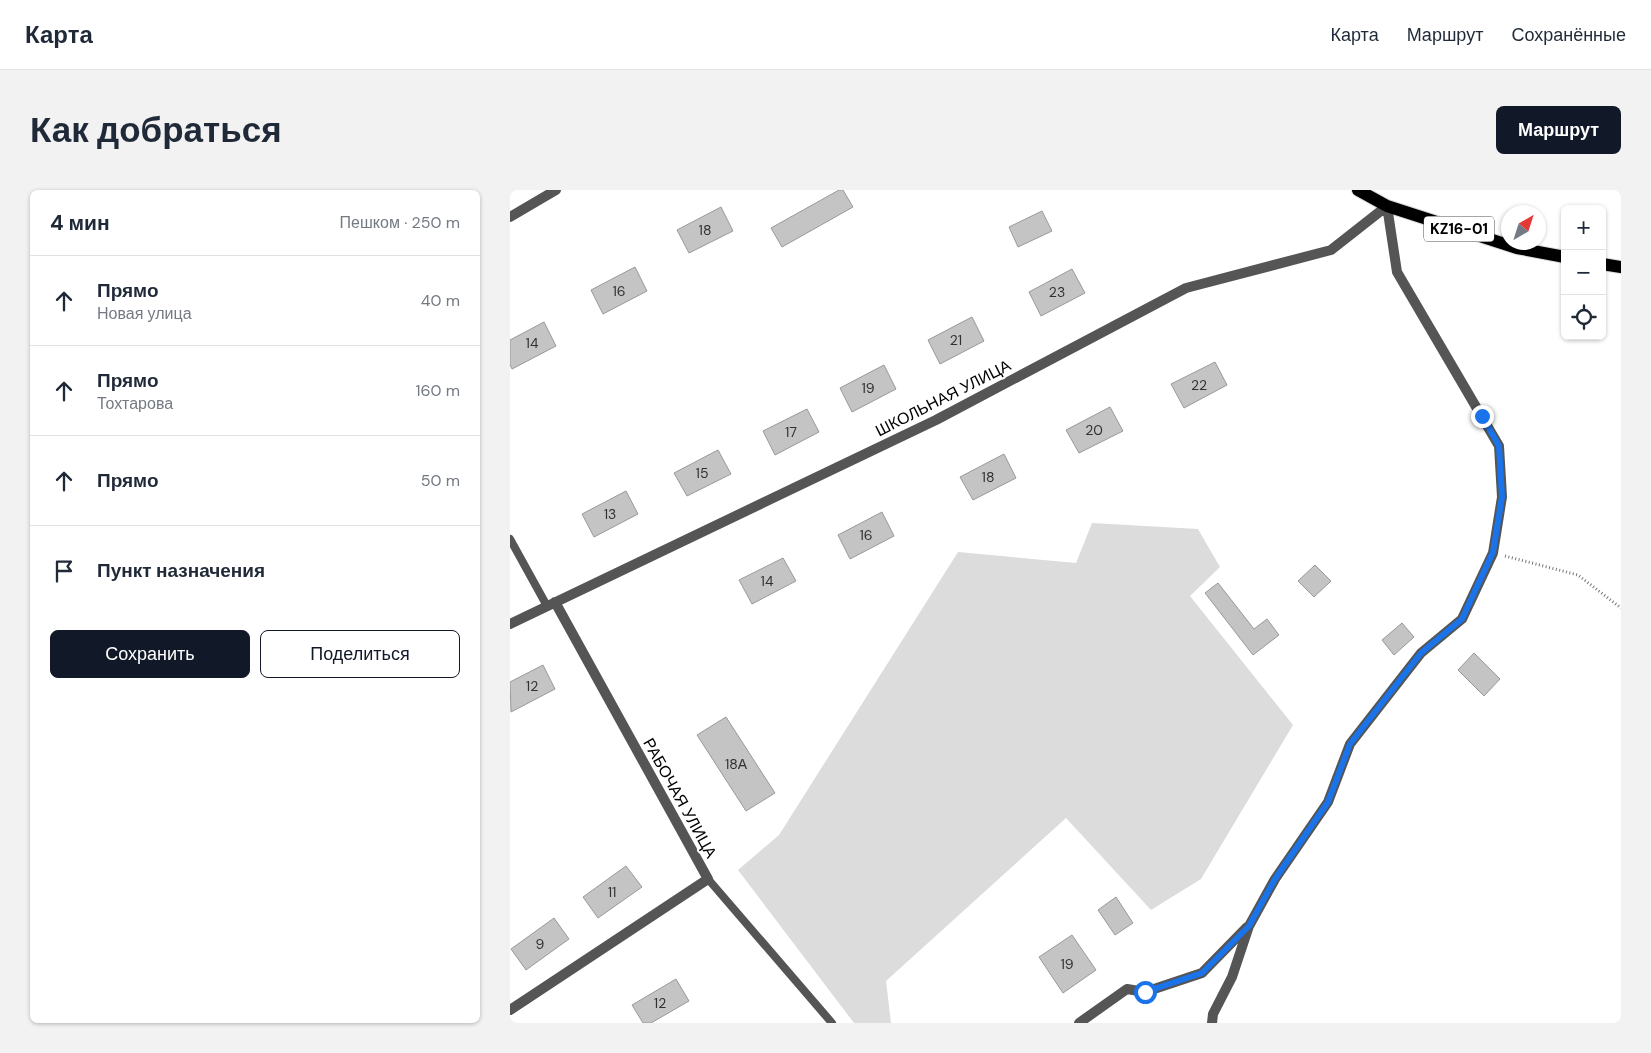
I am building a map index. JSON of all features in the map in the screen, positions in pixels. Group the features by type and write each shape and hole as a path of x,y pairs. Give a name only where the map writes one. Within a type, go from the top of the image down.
{"main road":[{"name":"KZ16-01","path":"1358,190 1387,206 1517,248 1561,256"},
{"path":"1606,265 1621,267"}],"street":[{"path":"510,217 556,190"},
{"path":"1212,1023 1213,1014 1232,978 1249,926 1275,879 1328,802 1350,744 1421,653 1462,619 1493,552 1502,497 1499,446 1397,272 1387,206"},
{"name":"ШКОЛЬНАЯ УЛИЦА","path":"510,624 936,420 1186,288 1331,250 1387,206"},
{"name":"РАБОЧАЯ УЛИЦА","path":"510,1010 708,879 551,604"},
{"path":"1079,1023 1127,989 1145,992 1202,973 1249,926"}],"lane":[{"path":"510,539 551,604"},
{"path":"708,879 832,1023"}],"path":[{"path":"1493,552 1578,575 1621,608"}],"shaded area":[{"path":"1092,523 1198,529 1220,567 1190,596 1293,725 1201,879 1151,910 1066,818 886,981 891,1023 854,1023 738,870 779,835 958,552 1076,563"}],"building":[{"path":"839,190 843,190 853,207 782,247 771,228"},
{"path":"721,207 733,231 689,253 677,230"},
{"path":"1042,211 1052,231 1018,247 1009,227"},
{"path":"635,267 647,291 603,314 591,290"},
{"path":"1072,269 1085,293 1041,316 1029,292"},
{"path":"972,317 984,341 940,364 928,340"},
{"path":"544,322 556,346 512,369 510,365 510,340"},
{"path":"1215,362 1227,385 1184,408 1171,384"},
{"path":"884,365 896,389 852,412 840,388"},
{"path":"1110,407 1123,431 1079,453 1066,430"},
{"path":"807,409 819,432 775,455 763,431"},
{"path":"718,450 731,474 687,496 674,473"},
{"path":"1004,454 1016,478 973,500 960,477"},
{"path":"626,491 638,514 594,537 582,514"},
{"path":"882,512 894,536 850,559 838,535"},
{"path":"783,558 796,581 752,604 739,580"},
{"path":"1315,565 1331,581 1314,597 1298,581"},
{"path":"1218,583 1254,629 1267,619 1279,635 1253,655 1205,593"},
{"path":"1402,623 1414,637 1394,655 1382,640"},
{"path":"1474,653 1500,679 1484,696 1458,670"},
{"path":"543,665 555,689 511,712 510,682"},
{"path":"726,717 775,793 746,811 697,735"},
{"path":"626,866 642,887 598,918 583,897"},
{"path":"1116,897 1133,923 1115,935 1098,910"},
{"path":"554,918 569,939 526,970 511,949"},
{"path":"1072,935 1096,970 1063,993 1039,957"},
{"path":"676,979 689,1001 651,1023 643,1023 632,1005"}],"route":[{"path":"1145,992 1202,973 1249,926 1275,879 1328,802 1350,744 1421,653 1462,619 1493,552 1502,497 1499,446 1482,416"}]}
